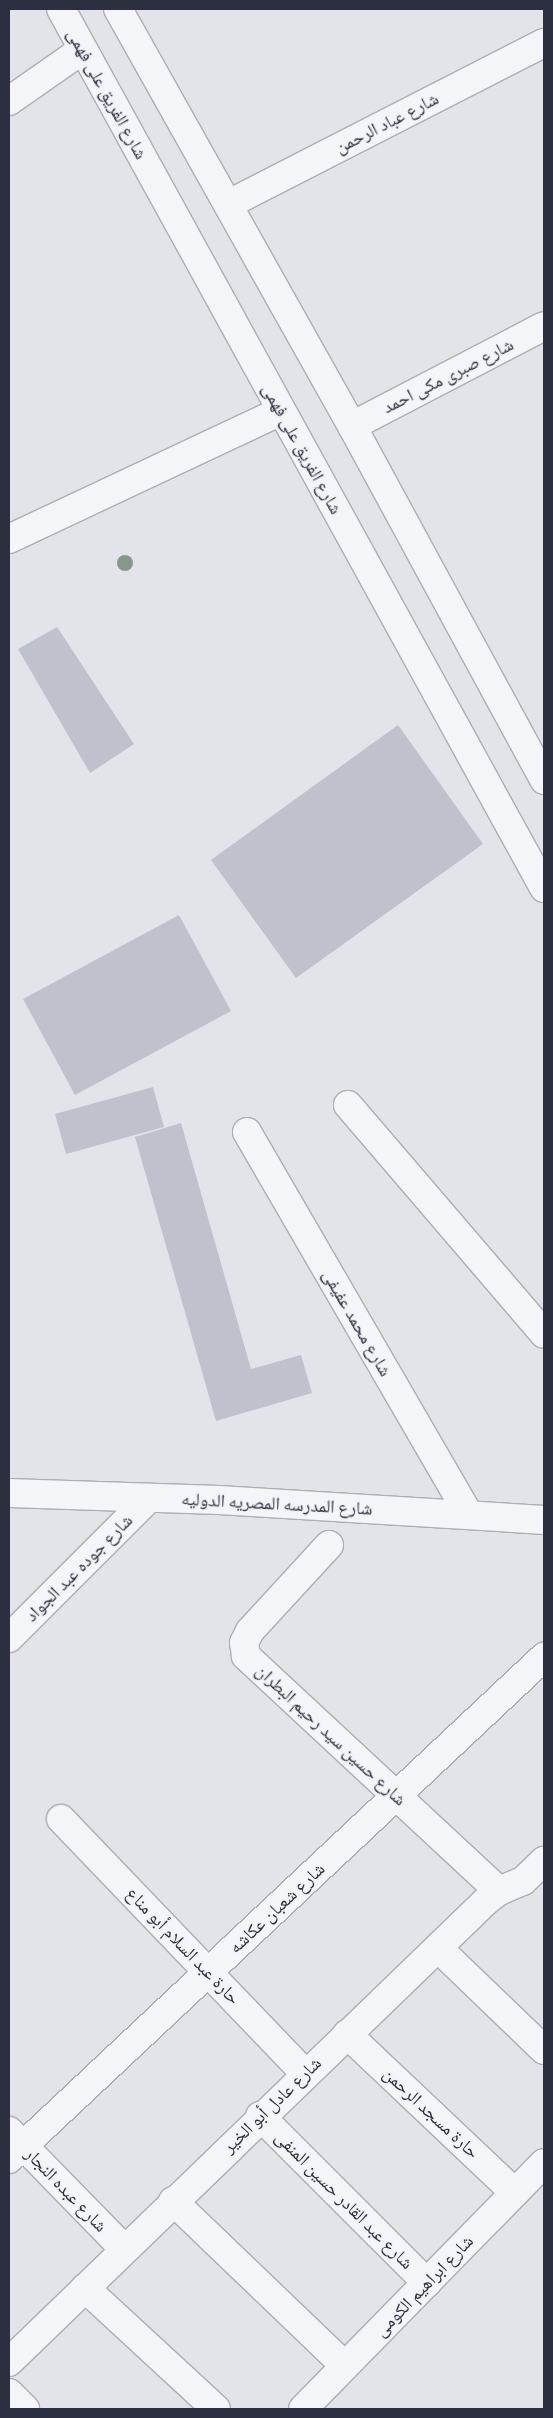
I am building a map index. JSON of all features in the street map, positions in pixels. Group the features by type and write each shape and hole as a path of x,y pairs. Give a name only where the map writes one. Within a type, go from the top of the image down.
{"street":[{"name":"شارع الفريق على فهمى","path":"61,9 544,888"},
{"path":"118,9 352,426 544,780"},
{"name":"شارع عباد الرحمن","path":"229,204 544,43"},
{"path":"9,101 82,50"},
{"name":"شارع صبرى مكى احمد","path":"352,426 544,326"},
{"path":"9,539 281,411"},
{"path":"348,1105 544,1334"},
{"name":"شارع محمد عفيفى","path":"247,1132 468,1514"},
{"name":"شارع المدرسه المصريه الدوليه","path":"9,1493 468,1514 544,1520"},
{"name":"شارع جوده عبد الجواد","path":"9,1638 149,1498"},
{"name":"شارع حسين سيد رحيم البطران","path":"329,1545 250,1632 244,1643 246,1656 499,1891"},
{"name":"شارع شعبان عكاشه","path":"13,2145 208,1972 544,1657"},
{"name":"حارة عبد السلام أبو مناع","path":"61,1819 305,2073"},
{"name":"شارع عادل أبو الخير","path":"9,2362 260,2116 438,1948 499,1891 523,1881 544,1860"},
{"path":"438,1948 544,2050"},
{"name":"حارة مسجد الرحمن","path":"347,2034 515,2193"},
{"name":"شارع عبد القادر حسين المنفى","path":"260,2116 427,2283"},
{"name":"شارع عبده النجار","path":"13,2145 124,2249"},
{"name":"شارع ابراهيم الكومى","path":"303,2409 544,2163"},
{"path":"173,2201 345,2366"},
{"path":"85,2288 216,2409"},
{"path":"9,2394 25,2409"}],"building":[{"path":"57,627 134,744 90,773 18,649"},
{"path":"398,725 483,844 296,978 211,860"},
{"path":"179,915 231,1011 75,1095 23,999"},
{"path":"153,1087 164,1127 66,1154 55,1114"},
{"path":"181,1123 251,1369 301,1355 312,1393 216,1421 135,1137"}]}
